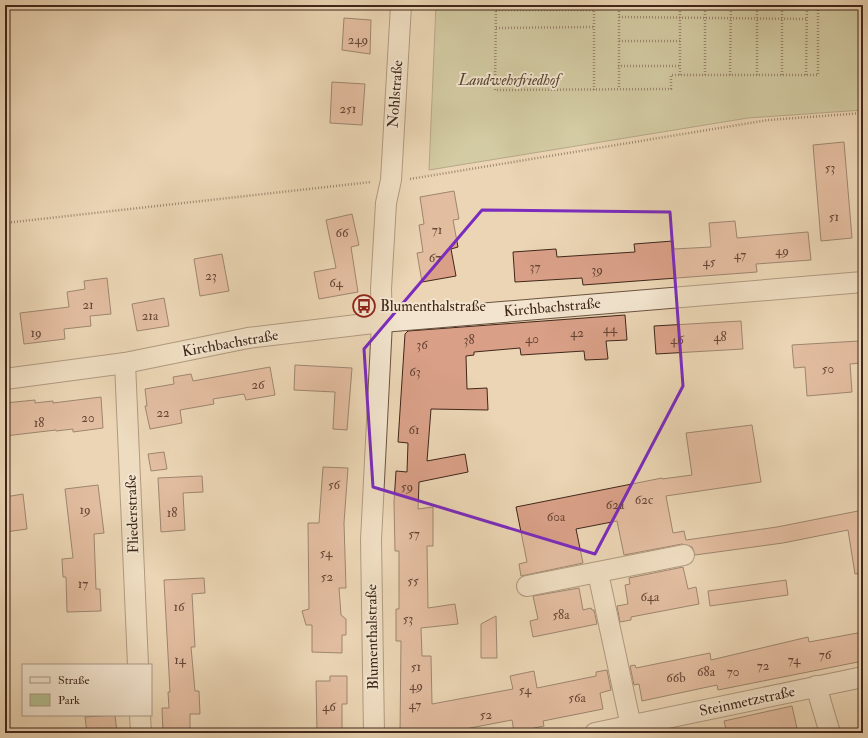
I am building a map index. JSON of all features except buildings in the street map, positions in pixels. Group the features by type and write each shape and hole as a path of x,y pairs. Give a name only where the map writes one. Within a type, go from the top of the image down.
{"street":[{"name":"Nohlstraße","path":"390,181 401,5"},
{"name":"Blumenthalstraße","path":"374,733 371,540 382,322 381,288 385,218 390,181"},
{"name":"Kirchbachstraße","path":"5,379 126,364 248,338 382,322 863,282"},
{"name":"Fliederstraße","path":"126,364 138,664"},
{"path":"527,586 589,572 598,573 684,554"},
{"path":"598,573 631,726"},
{"name":"Steinmetzstraße","path":"595,733 863,677"},
{"path":"816,686 830,733"},
{"path":"140,716 141,733"}],"path":[{"path":"496,5 495,90 671,89 671,74 818,75 818,5"},
{"path":"519,5 519,10"},
{"path":"543,10 544,5"},
{"path":"569,5 569,10"},
{"path":"594,5 594,90"},
{"path":"618,5 619,89"},
{"path":"680,5 680,75"},
{"path":"705,5 705,75"},
{"path":"730,75 731,5"},
{"path":"757,5 757,75"},
{"path":"782,5 782,75"},
{"path":"806,75 807,5"},
{"path":"496,10 594,10"},
{"path":"619,17 680,16 807,19"},
{"path":"496,28 594,27"},
{"path":"618,41 680,41"},
{"path":"618,66 680,66"},
{"path":"5,224 390,181 768,120 863,113"}],"highlighted area":[{"path":"482,210 670,212 683,386 595,554 373,487 364,349"}],"green space":[{"name":"Landwehrfriedhof","path":"436,5 863,5 863,110 748,118 429,170"}],"place":[{"name":"Blumenthalstraße","path":"364,306"}]}
